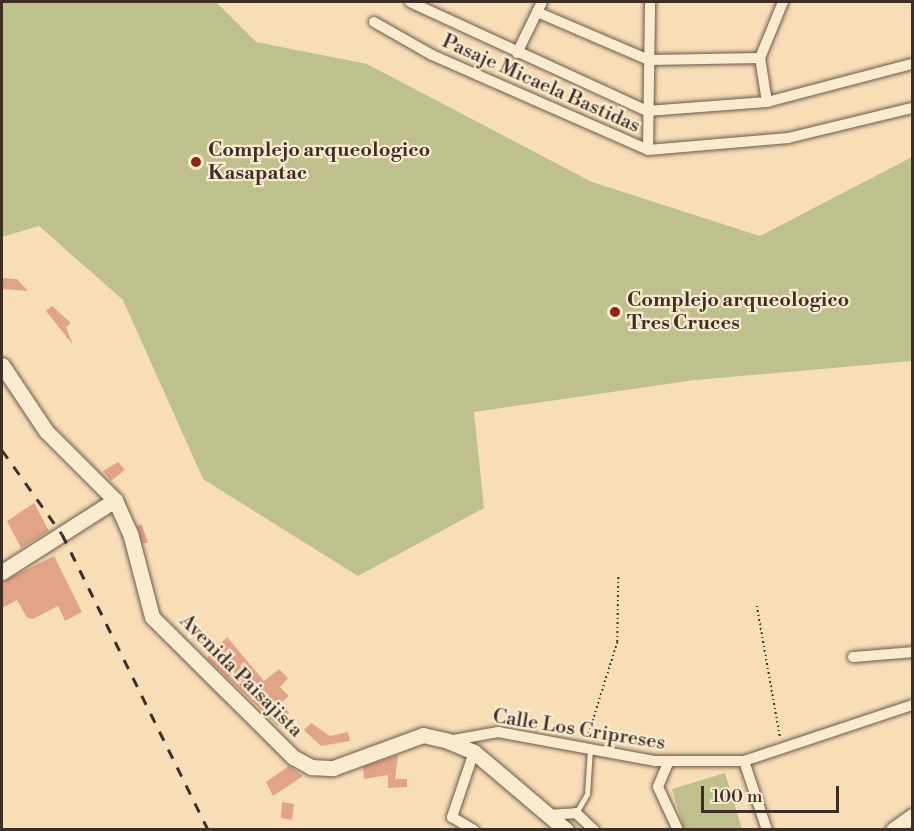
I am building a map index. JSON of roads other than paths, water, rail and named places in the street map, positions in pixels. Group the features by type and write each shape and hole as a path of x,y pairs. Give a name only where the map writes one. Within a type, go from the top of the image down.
{"main road":[{"name":"Avenida Paisajista","path":"2,365 46,431 115,500 130,533 152,616 293,757 311,767 333,768 423,735 448,741 474,752 566,830"},
{"path":"2,572 115,500"},
{"path":"893,830 912,816"}],"street":[{"path":"410,2 647,111 767,102 912,64"},
{"path":"648,150 650,2"},
{"path":"767,102 760,58 783,2"},
{"path":"517,53 539,7 649,60 760,58"},
{"name":"Pasaje Micaela Bastidas","path":"374,22 432,55 648,150 788,138 912,108"},
{"path":"853,657 912,652"},
{"name":"Calle Los Cripreses","path":"448,741 498,732 668,763 744,761 912,705"},
{"path":"474,752 452,817 474,830"},
{"path":"744,761 767,830"},
{"path":"668,763 658,787 678,830"},
{"path":"549,815 576,813 594,830"}],"lane":[{"path":"576,813 587,794 587,748"}],"railway":[{"path":"2,450 62,534 208,830"}],"place":[{"name":"Complejo arqueologico Kasapatac","path":"196,162"},
{"name":"Complejo arqueologico Tres Cruces","path":"615,312"}]}
